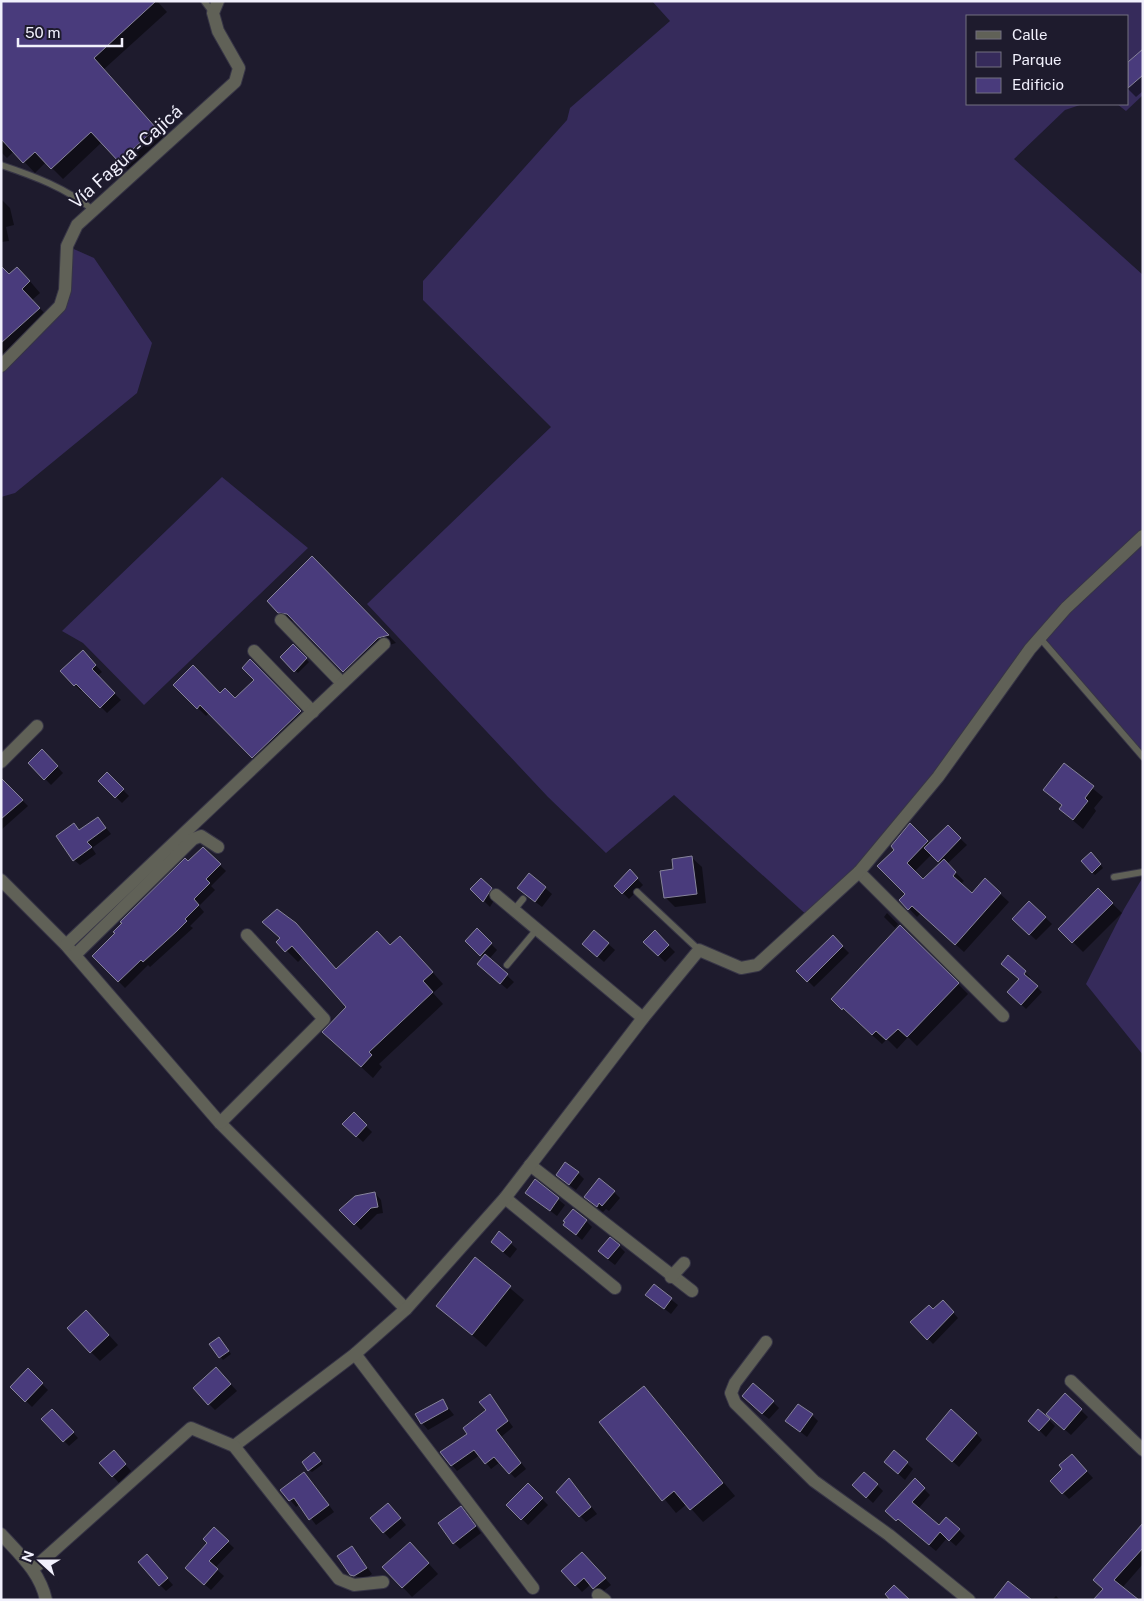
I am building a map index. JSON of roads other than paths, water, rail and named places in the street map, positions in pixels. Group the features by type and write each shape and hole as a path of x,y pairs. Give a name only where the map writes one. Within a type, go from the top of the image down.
{"street":[{"path":"213,13 218,1"},
{"name":"Vía Fagua - Cajicá","path":"1,366 60,306 65,290 67,246 77,225 235,82 239,68 218,31 213,13"},
{"path":"234,1446 355,1354 406,1309 505,1198 643,1018 699,950 742,968 757,965 859,872 938,777 1030,649 1066,608 1143,536"},
{"path":"281,620 342,684"},
{"path":"70,950 384,644"},
{"path":"254,651 313,712"},
{"path":"1,762 38,726"},
{"path":"70,950 194,839 201,836 205,837 218,847"},
{"path":"859,872 1003,1016"},
{"path":"1,880 70,950 220,1123 406,1309"},
{"path":"496,895 643,1018"},
{"path":"220,1123 324,1019 247,935"},
{"path":"530,1165 692,1292"},
{"path":"505,1198 615,1288"},
{"path":"671,1277 684,1263"},
{"path":"766,1342 735,1383 731,1393 735,1403 814,1481 889,1534 970,1600"},
{"path":"355,1354 533,1588"},
{"path":"1071,1381 1143,1450"},
{"path":"33,1569 191,1428 234,1446 339,1579 354,1585 383,1582"},
{"path":"1,1534 33,1569 43,1584 46,1600"}],"lane":[{"path":"204,1 213,13"},
{"path":"1,165 34,176 57,187 79,198 93,210"},
{"path":"1040,638 1143,756"},
{"path":"1114,877 1143,872"},
{"path":"637,892 699,950"},
{"path":"514,910 523,899"},
{"path":"507,965 537,929"}]}
